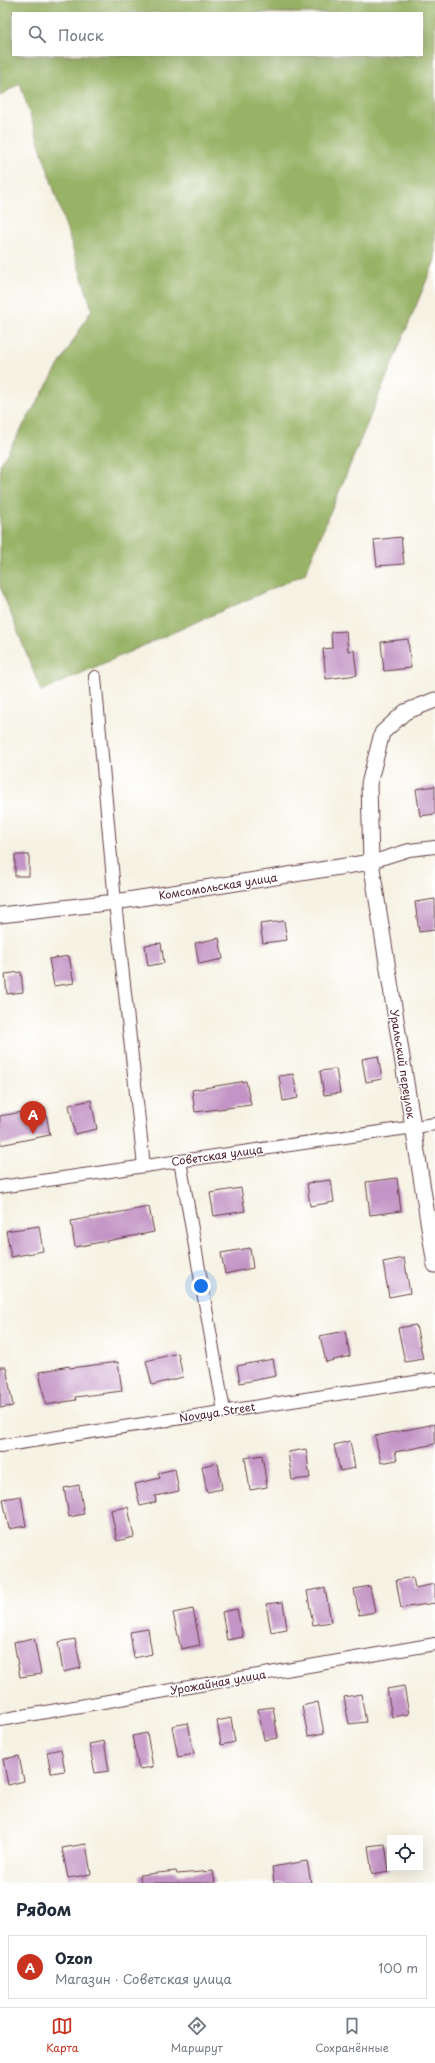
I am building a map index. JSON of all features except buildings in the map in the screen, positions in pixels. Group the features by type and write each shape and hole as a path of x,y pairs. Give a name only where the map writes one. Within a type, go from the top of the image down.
{"street":[{"path":"96,677 115,902 144,1166"},
{"name":"Уральский переулок","path":"435,700 405,712 382,733 369,784 371,862 435,1265"},
{"name":"Комсомольская улица","path":"0,916 115,902 371,862 410,850 435,847"},
{"name":"Советская улица","path":"0,1187 435,1124"},
{"path":"180,1161 224,1411"},
{"name":"Novaya Street","path":"0,1446 435,1379"},
{"name":"Урожайная улица","path":"0,1720 435,1644"}],"green space":[{"path":"0,0 435,0 435,260 305,574 41,691 0,586 0,465 92,309 20,83 0,96"}],"place":[{"name":"Ozon","path":"33,1134"}]}
